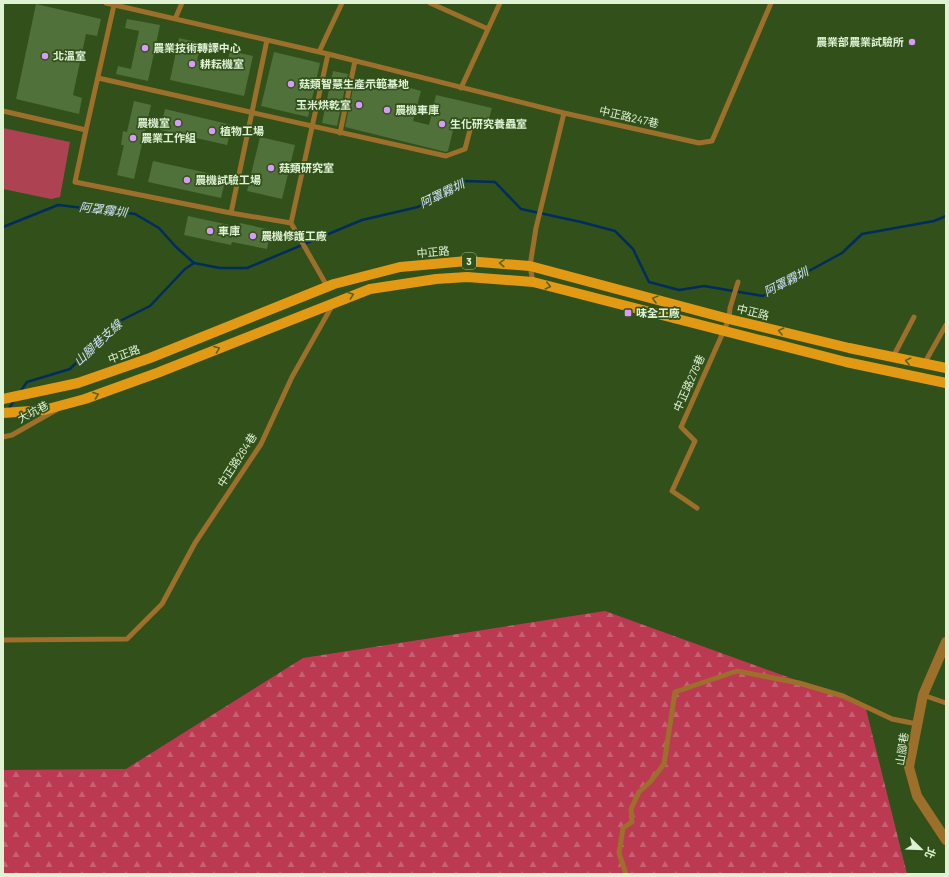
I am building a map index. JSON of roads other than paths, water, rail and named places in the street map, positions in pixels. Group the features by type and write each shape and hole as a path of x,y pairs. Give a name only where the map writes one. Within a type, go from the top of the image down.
{"main road":[{"name":"中正路","path":"3,399 78,383 150,358 327,286 366,274 407,266 467,261 530,266 729,319 946,368"},
{"name":"3","path":"3,413 44,410 157,373 370,288 436,279 467,277 533,282 580,293 723,332 846,362 946,383"},
{"path":"920,377 924,364"}],"street":[{"name":"山腳巷","path":"946,642 923,695 909,768 918,796 946,840"}],"lane":[{"path":"106,3 320,52 564,113 536,228 530,266 533,282"},
{"path":"175,19 182,3"},
{"path":"320,52 342,3"},
{"path":"430,3 488,29"},
{"path":"461,88 500,3"},
{"name":"中正路247巷","path":"564,113 699,143 712,141 771,3"},
{"path":"114,5 75,182 231,213 291,223"},
{"path":"231,213 267,40"},
{"path":"327,286 291,223 328,54"},
{"path":"340,133 355,61"},
{"path":"98,78 446,156 465,149 471,126"},
{"path":"3,111 86,130"},
{"name":"中正路276巷","path":"696,508 672,491 695,441 681,427 729,319 730,308 738,282"},
{"name":"中正路264巷","path":"3,640 127,639 162,604 195,543 261,444 292,377 334,302"},
{"path":"893,357 914,317"},
{"path":"924,364 946,325"},
{"name":"大坑巷","path":"3,437 12,434 71,402"},
{"name":"山腳巷","path":"626,874 619,853 623,828 632,822 631,809 638,792 651,781 664,764 675,692 737,671 799,683 843,696 892,719 917,724"},
{"path":"923,695 946,703"}],"waterway":[{"name":"阿罩霧圳","path":"3,227 58,205 135,214 159,228 176,247 194,263 220,268 247,268 362,220 418,207 465,181 495,182 521,209 615,231 633,249 649,282 679,290 704,286 763,296 842,253 862,234 934,221 946,216"},
{"name":"山腳巷支線","path":"20,392 27,382 70,369 116,323 150,306 185,269 194,263"},
{"name":"山腳巷支線","path":"8,410 15,399"}],"place":[{"name":"農業部農業試驗所","path":"912,42"},
{"name":"農業技術轉譯中心","path":"145,48"},
{"name":"北溫室","path":"45,56"},
{"name":"耕耘機室","path":"192,64"},
{"name":"菇類智慧生產示範基地","path":"291,84"},
{"name":"玉米烘乾室","path":"359,105"},
{"name":"農機車庫","path":"387,110"},
{"name":"農機室","path":"178,123"},
{"name":"生化研究養蟲室","path":"442,124"},
{"name":"植物工場","path":"212,131"},
{"name":"農業工作組","path":"133,138"},
{"name":"菇類研究室","path":"271,168"},
{"name":"農機試驗工場","path":"187,180"},
{"name":"車庫","path":"210,231"},
{"name":"農機修護工廠","path":"253,236"},
{"name":"味全工廠","path":"628,313"}]}
